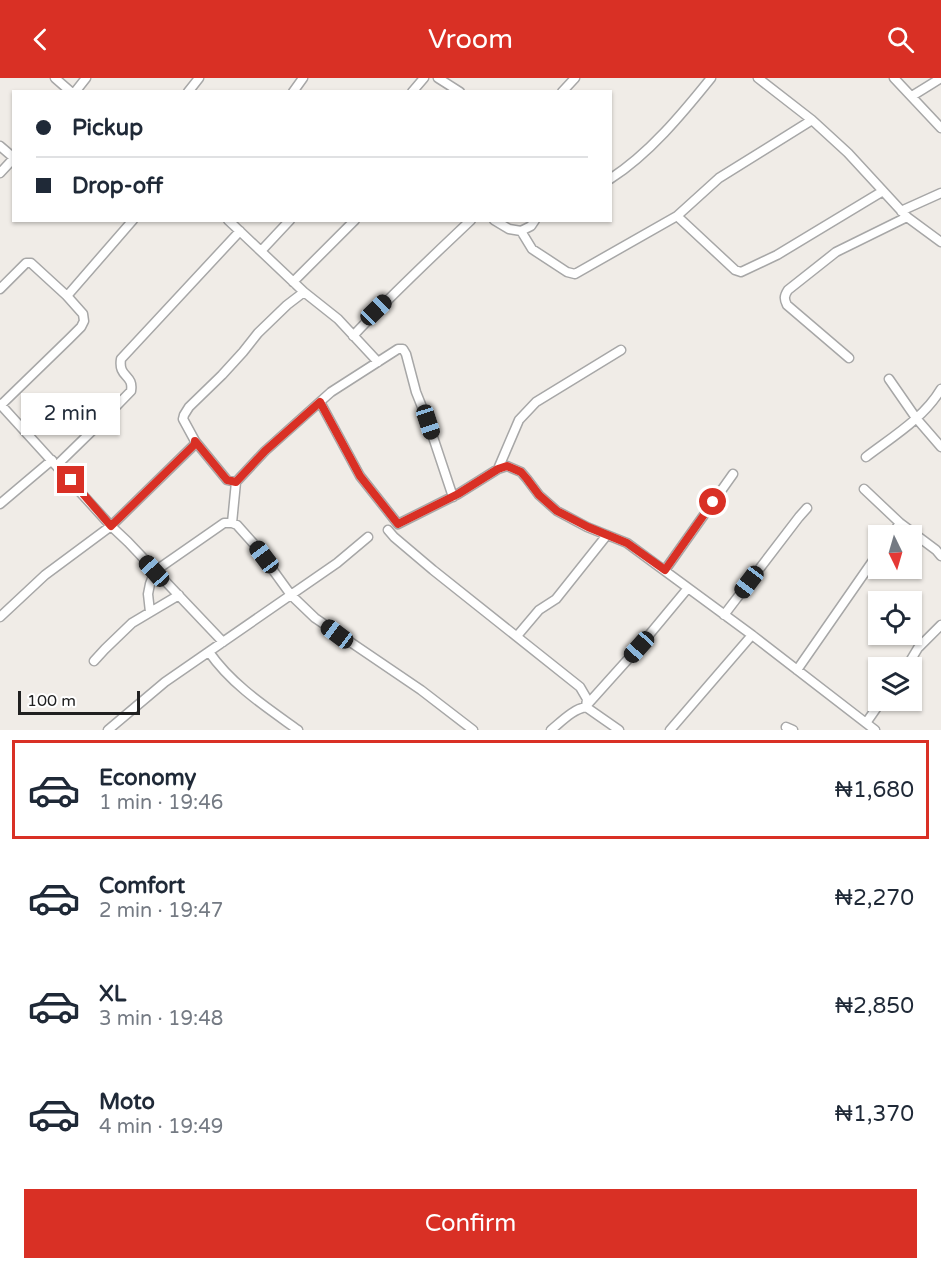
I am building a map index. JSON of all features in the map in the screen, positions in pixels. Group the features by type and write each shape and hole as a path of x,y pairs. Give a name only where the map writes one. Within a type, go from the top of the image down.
{"street":[{"path":"55,78 70,90"},
{"path":"75,90 86,78"},
{"path":"413,90 424,78"},
{"path":"438,78 457,90"},
{"path":"564,90 575,78"},
{"path":"612,177 653,142 689,105 711,78"},
{"path":"758,78 812,120 848,153 904,214 941,242"},
{"path":"894,78 941,128"},
{"path":"912,96 941,78"},
{"path":"521,231 532,249 567,272 575,274 676,216 719,178 812,120"},
{"path":"0,146 12,156"},
{"path":"0,173 12,160"},
{"path":"676,216 735,270 741,272 777,255 883,191"},
{"path":"849,358 787,305 785,295 788,290 836,252 941,193"},
{"path":"67,296 131,222"},
{"path":"230,222 304,292 338,320 378,362"},
{"path":"261,251 288,222"},
{"path":"293,282 353,222"},
{"path":"353,336 376,310 469,222"},
{"path":"497,222 509,229 521,231 534,222"},
{"path":"0,504 95,428 131,391 132,385 120,368 121,358 240,231"},
{"path":"0,289 26,263 31,262 67,296 83,314 84,321 81,327 0,404 111,526 223,642"},
{"path":"236,482 227,480 195,441 183,419 184,415 269,321 304,292"},
{"path":"232,523 236,482 265,451 331,392 398,349 405,351 410,364 416,392 453,497"},
{"path":"498,469 519,420 536,402 621,350"},
{"path":"889,379 916,418 941,447"},
{"path":"866,457 916,418 930,405 941,389"},
{"path":"320,402 360,476 398,524 453,497 498,469 507,466 521,472 539,495 557,511 627,543 875,730"},
{"path":"0,617 45,575 111,526 195,444 195,441"},
{"path":"665,570 733,474"},
{"path":"864,489 900,523 941,556"},
{"path":"724,615 807,508"},
{"path":"150,612 148,594 154,571 224,524 232,523 237,525 254,544 291,595 315,618 421,690 473,730"},
{"path":"388,530 433,570 580,687 587,699 586,707"},
{"path":"517,636 539,610 556,599 607,535"},
{"path":"108,730 165,682 337,563 368,537"},
{"path":"797,670 868,568"},
{"path":"551,730 570,714 586,707 688,588"},
{"path":"94,661 132,623 179,595"},
{"path":"913,657 918,648 941,625"},
{"path":"670,730 752,635"},
{"path":"209,652 217,663 250,695 298,730"},
{"path":"586,707 619,730"},
{"path":"866,723 874,711"}],"route":[{"path":"71,480 111,526 195,444 195,441 227,480 236,482 265,451 320,402 360,476 398,524 422,514 498,469 507,466 521,472 539,495 557,511 627,543 665,570 713,502"}]}
